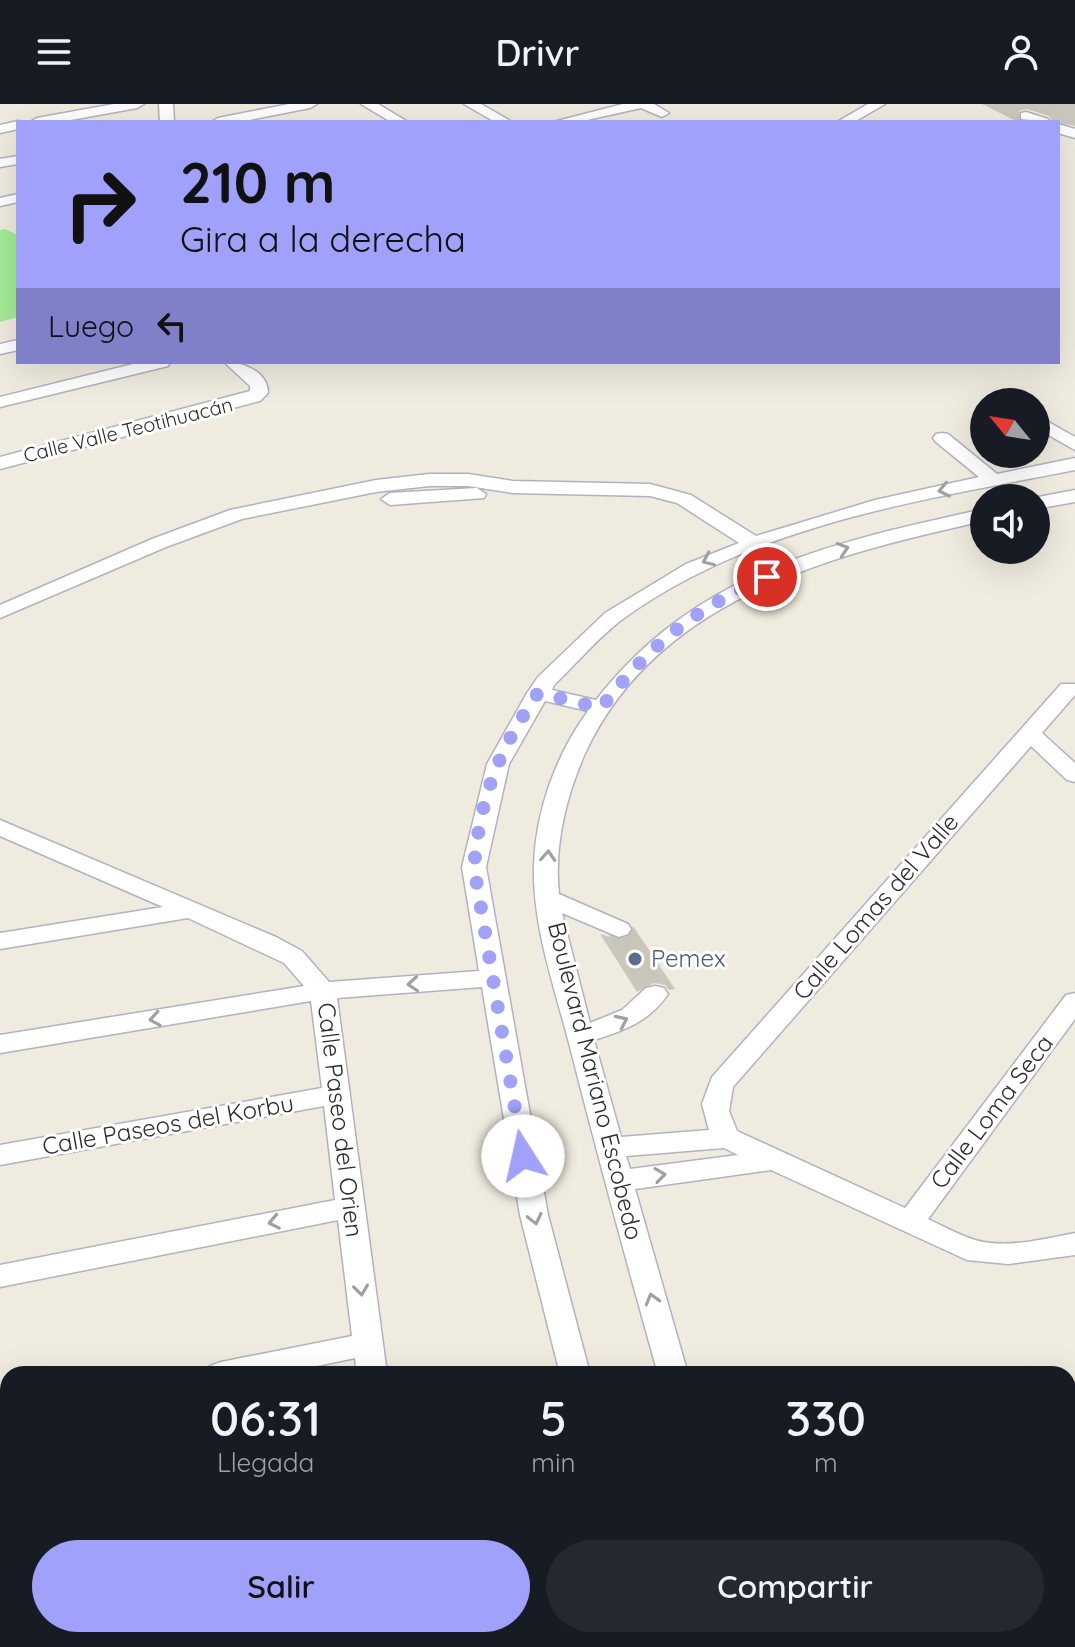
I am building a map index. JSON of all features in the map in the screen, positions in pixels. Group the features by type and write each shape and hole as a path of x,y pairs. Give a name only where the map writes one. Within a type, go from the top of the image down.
{"street":[{"path":"228,120 310,104"},
{"path":"368,104 397,120"},
{"path":"471,104 501,120"},
{"path":"566,104 590,116"},
{"path":"570,120 642,104 662,113"},
{"path":"848,120 878,104"},
{"path":"42,120 67,110 144,107"},
{"path":"284,109 301,120"},
{"path":"1026,116 1037,120"},
{"path":"0,402 154,364"},
{"name":"Calle Valle Teotihuacán","path":"0,463 254,397 259,393 259,384 234,364"},
{"path":"1050,429 1075,445"},
{"path":"942,438 994,480"},
{"path":"573,1366 534,1215 490,978 474,867 478,823 492,773 514,728 565,660 594,633 646,593 696,565 825,517 1075,464"},
{"path":"0,612 159,543 237,514 336,494 429,480 468,480 513,487 650,490 684,499 751,542"},
{"path":"1050,500 1075,496"},
{"path":"888,502 916,530"},
{"name":"Boulevard Mariano Escobedo","path":"671,1366 557,952 546,867 558,794 579,742 601,708 658,643 698,612 793,565 970,518"},
{"name":"Calle Lomas del Valle","path":"727,1138 718,1123 713,1100 721,1083 1069,689"},
{"path":"538,693 601,708"},
{"path":"1030,733 1075,775"},
{"name":"Calle Paseo del Orien","path":"0,827 293,957 323,991 370,1359"},
{"path":"0,848 34,842"},
{"path":"550,899 619,929"},
{"path":"0,941 190,910"},
{"path":"0,1044 323,991 490,978"},
{"path":"580,1035 627,1019 647,1006 655,994"},
{"name":"Calle Loma Seca","path":"910,1223 1075,1001"},
{"name":"Calle Paseos del Korbu","path":"0,1155 336,1095"},
{"path":"609,1148 727,1138 967,1249 990,1255 1020,1254 1075,1244"},
{"path":"618,1181 770,1160"},
{"path":"0,1276 351,1207"},
{"path":"300,1366 370,1359"}],"green space":[{"path":"0,230 16,234 16,318 0,322"}],"building":[{"path":"982,104 1075,104 1075,126 1060,123 1060,120 1052,120 1049,116 1027,109 1019,111 1021,120 1014,120"},
{"name":"Pemex","path":"633,926 675,989 669,990 665,985 654,983 637,992 600,934 620,940 631,936"}],"tunnel":[{"path":"619,929 655,994"}],"place":[{"name":"Pemex","path":"635,959"}],"route":[{"path":"523,1156 490,978 474,867 478,823 492,773 514,728 538,693 601,708 658,643 698,612 767,577"}]}
